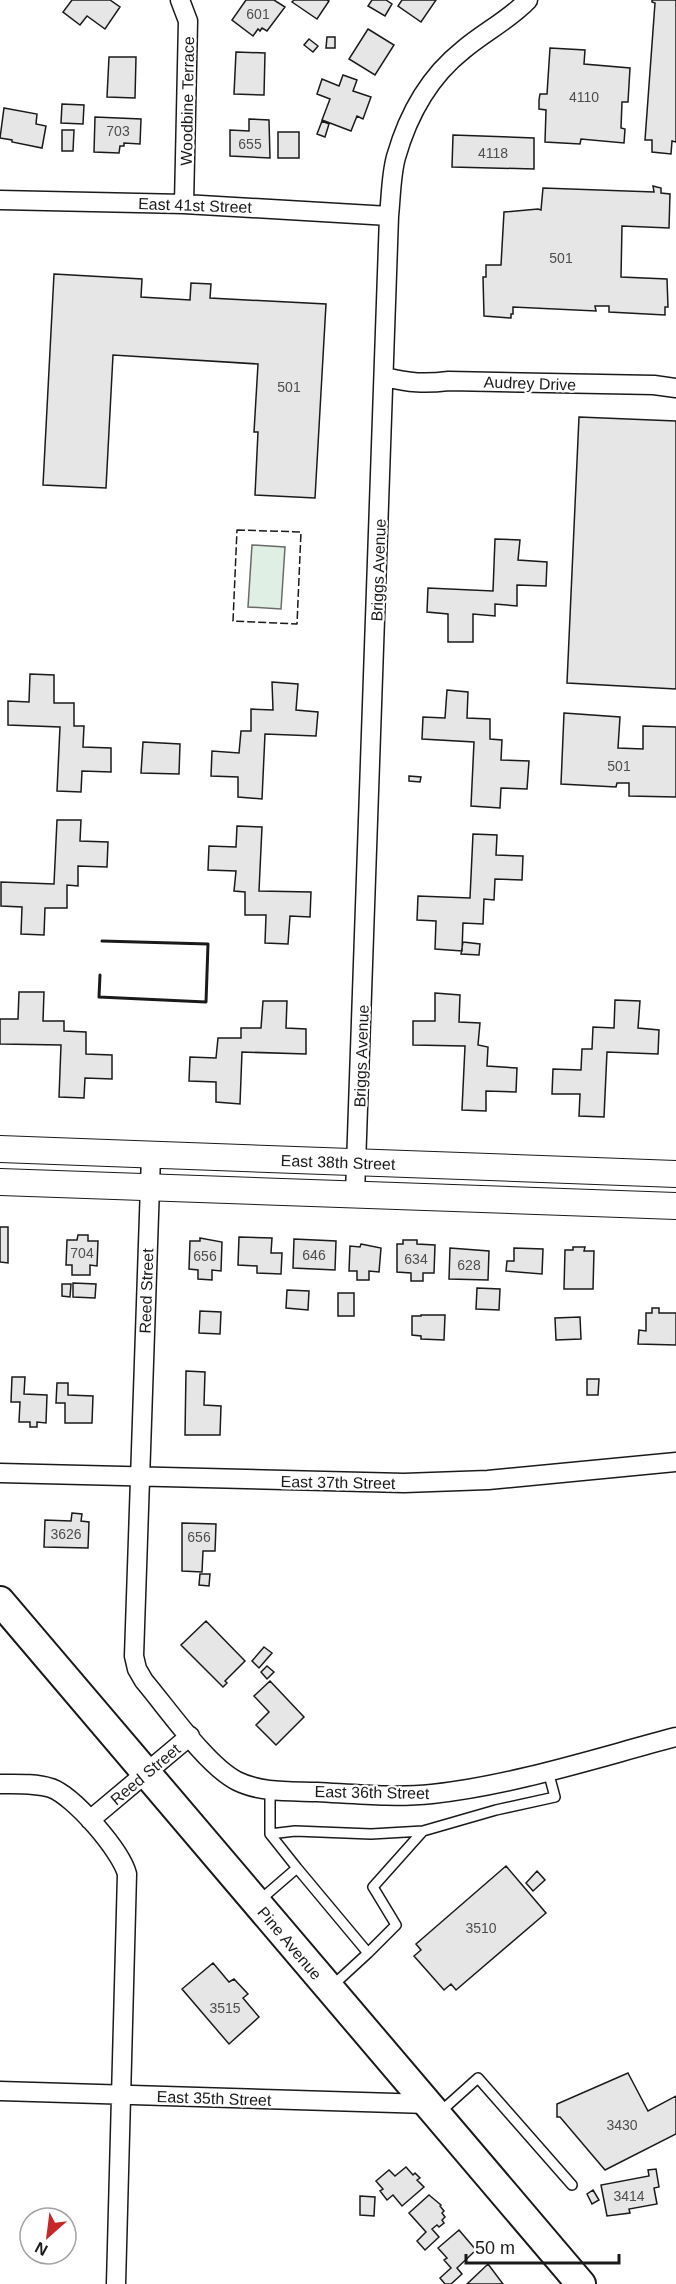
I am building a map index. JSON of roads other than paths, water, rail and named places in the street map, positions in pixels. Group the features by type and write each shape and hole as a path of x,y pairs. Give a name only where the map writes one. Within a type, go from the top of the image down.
{"main road":[{"name":"East 38th Street","path":"0,1149 676,1173"},
{"name":"East 38th Street","path":"0,1182 676,1206"},
{"name":"Pine Avenue","path":"0,1602 581,2284"}],"street":[{"name":"Woodbine Terrace","path":"180,0 188,21 184,204"},
{"name":"Briggs Avenue","path":"355,1194 389,216 396,158 411,115 426,88 460,51 500,24 528,0"},
{"name":"East 41st Street","path":"0,200 184,204 389,216"},
{"name":"Audrey Drive","path":"385,377 423,384 450,381 654,385 676,388"},
{"name":"Reed Street","path":"90,1820 190,1736 144,1681 137,1670 134,1656 151,1156"},
{"name":"East 37th Street","path":"0,1473 424,1483 488,1480 676,1462"},
{"name":"East 36th Street","path":"190,1736 222,1772 249,1786 270,1790 391,1795 429,1794 470,1789 676,1737"},
{"path":"0,1784 39,1785 63,1793 73,1801 119,1854 127,1874 116,2284"},
{"name":"East 35th Street","path":"0,2091 432,2109"}],"lane":[{"path":"270,1834 295,1832 371,1834 423,1831 496,1810 555,1797 548,1771"},
{"path":"270,1790 270,1834 368,1953"},
{"path":"329,1989 396,1925 373,1887 423,1831"},
{"path":"257,1903 297,1868"},
{"path":"432,2109 478,2078 572,2185"}]}
